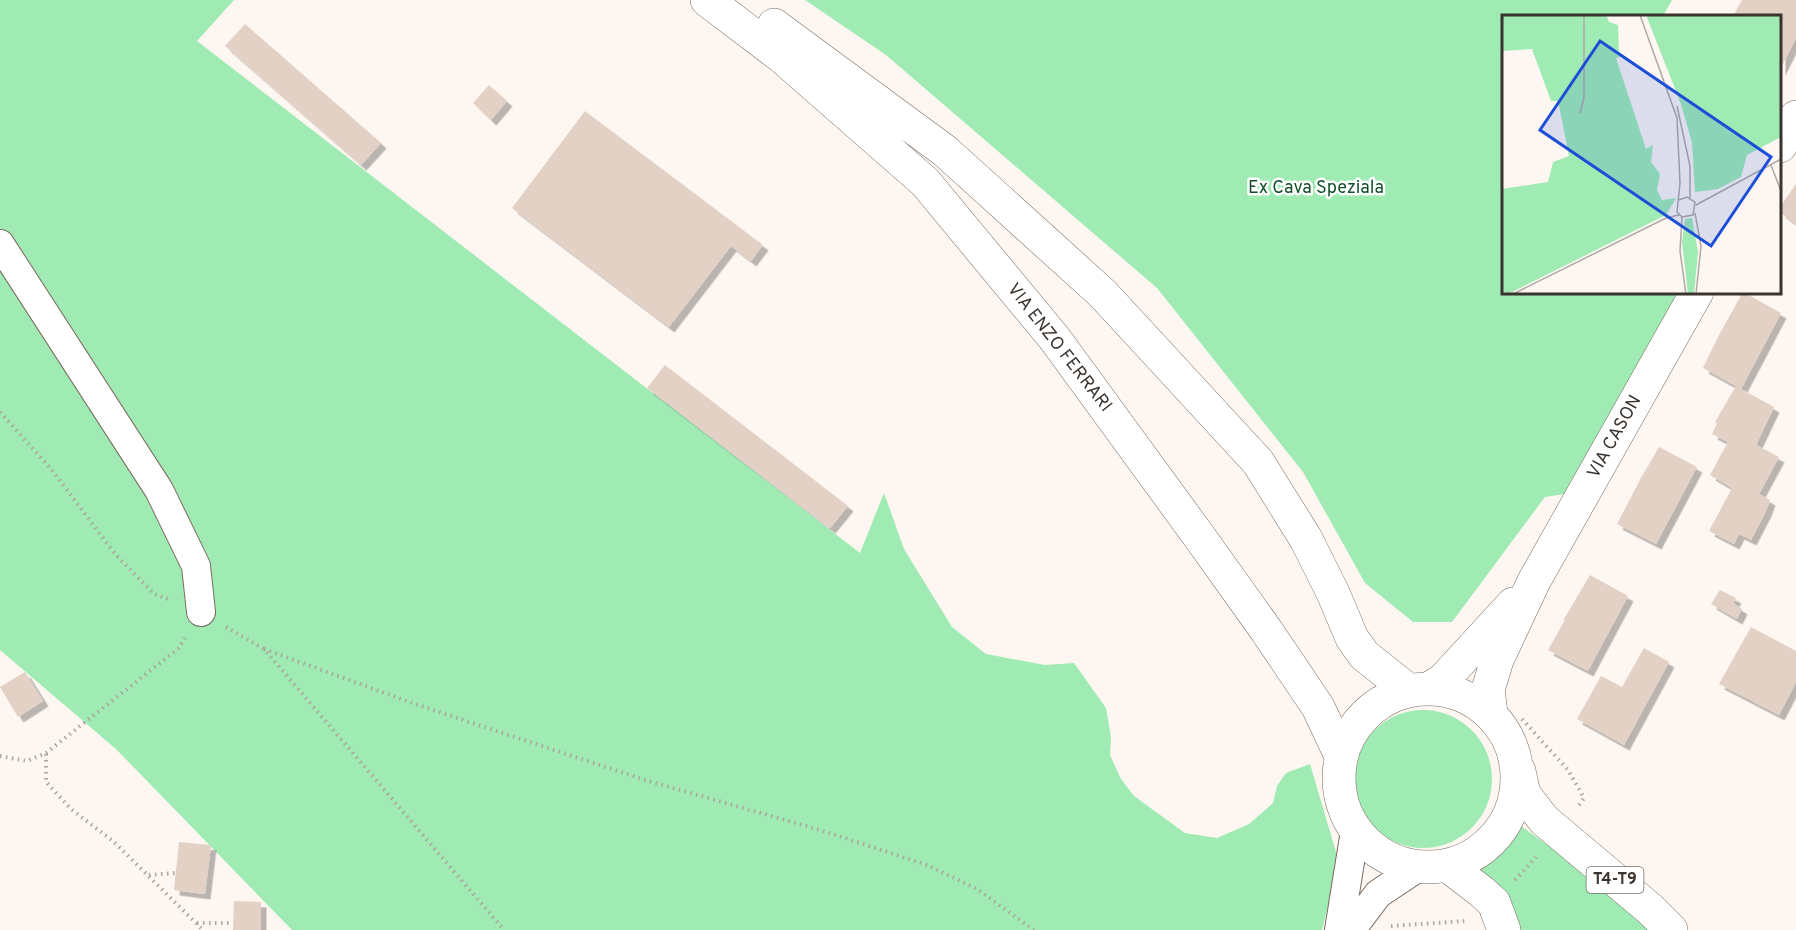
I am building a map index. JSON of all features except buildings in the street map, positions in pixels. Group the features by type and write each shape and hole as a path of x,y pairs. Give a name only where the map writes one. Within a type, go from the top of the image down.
{"main road":[{"name":"VIA ENZO FERRARI","path":"707,0 782,57 925,182 1055,339 1207,548 1318,706 1341,756"},
{"path":"733,0 775,26 945,151 1103,294 1258,462 1306,539 1352,638 1364,655 1419,689 1463,695 1505,714 1519,771 1515,803 1501,832 1478,854 1432,867"},
{"path":"1781,143 1796,117"},
{"name":"VIA CASON","path":"1505,714 1488,690 1497,660 1534,581 1696,294"},
{"name":"VIA CASON","path":"1419,689 1443,680 1534,581"},
{"path":"1419,689 1385,699 1365,714 1350,734 1341,756 1338,782 1343,808 1355,831 1382,856 1432,867 1482,892 1494,903 1504,930"},
{"name":"T4-T9","path":"1519,771 1524,794 1544,820 1650,909 1671,930"}],"street":[{"path":"0,244 159,490 196,566 201,612"},
{"path":"1338,930 1355,831"},
{"path":"1351,930 1378,894 1432,867"}],"path":[{"path":"0,412 52,470 115,554 154,594 201,612 264,649 415,704 645,780 817,829 927,865 977,889 1034,930"},
{"path":"0,756 27,760 46,753 179,648 201,612"},
{"path":"264,649 504,930"},
{"path":"1505,714 1568,770 1584,798 1572,816"},
{"path":"46,753 45,782 71,809 113,841 203,930"},
{"path":"1508,887 1540,853"},
{"path":"148,875 176,873"},
{"path":"1388,926 1467,921"},
{"path":"196,922 233,923"}],"green space":[{"path":"0,0 234,0 197,41 860,553 884,493 904,549 952,627 986,654 1045,665 1074,663 1106,708 1111,737 1110,755 1121,779 1134,796 1185,833 1217,838 1249,824 1273,803 1277,786 1286,773 1310,764 1339,862 1322,930 292,930 116,749 0,650"},
{"name":"Ex Cava Speziala","path":"805,0 1672,0 1664,15 1502,15 1502,294 1677,294 1571,493 1545,497 1452,622 1413,622 1365,583 1303,472 1157,288 886,55"},
{"path":"1423,710 1449,715 1472,730 1487,753 1492,779 1487,805 1472,828 1449,843 1423,848 1397,843 1374,828 1359,805 1354,779 1359,753 1374,730 1397,715"},
{"path":"1521,826 1601,883 1651,930 1521,930 1513,909 1477,872 1502,851"}]}
